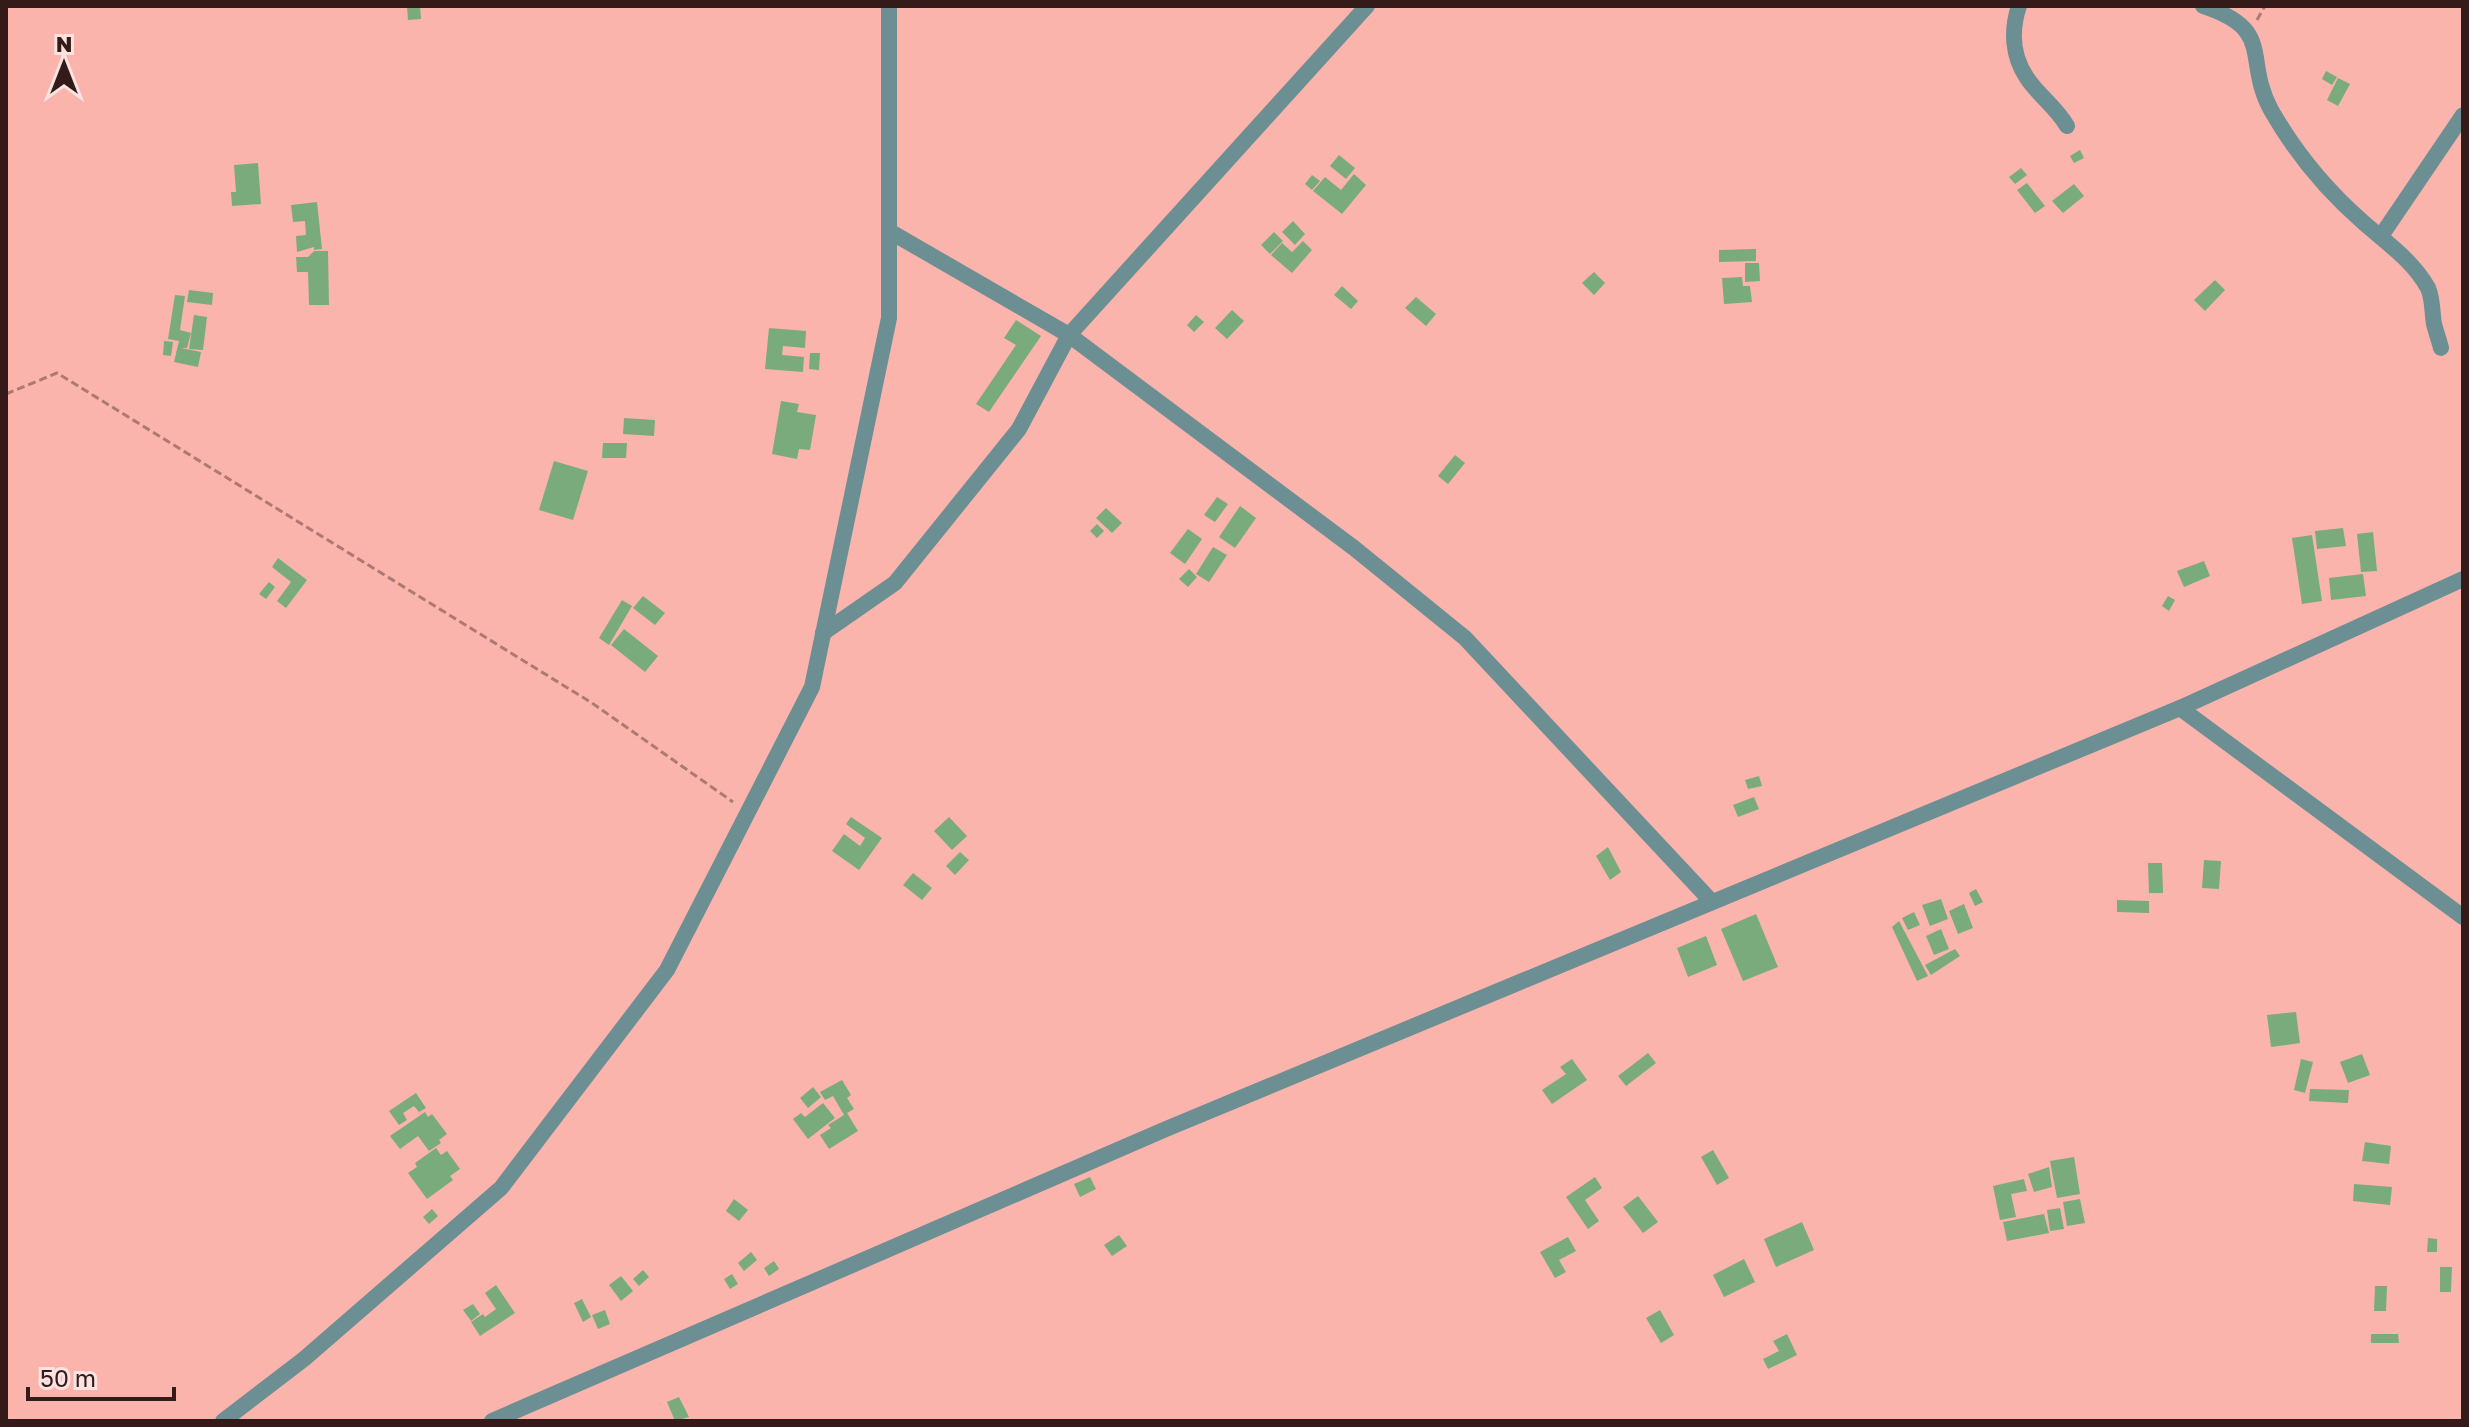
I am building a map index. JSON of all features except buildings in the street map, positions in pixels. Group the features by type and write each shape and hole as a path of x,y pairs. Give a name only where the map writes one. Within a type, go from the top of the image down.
{"street":[{"path":"223,1421 304,1359 501,1188 667,970 812,687 889,318 889,6"},
{"path":"823,633 895,583 1019,429 1069,335 1367,6"},
{"path":"2019,6 2013,42 2026,77 2059,112 2067,126"},
{"path":"2203,6 2222,12 2248,31 2254,41 2259,75 2269,106 2297,153 2363,222 2411,266 2430,292 2441,348"},
{"path":"2381,236 2463,115"},
{"path":"889,231 1069,335 1354,548 1465,638 1712,902"},
{"path":"492,1421 1166,1129 2180,708 2463,579"},
{"path":"2180,708 2463,917"}],"path":[{"path":"6,394 57,373 592,703 748,813"}]}
